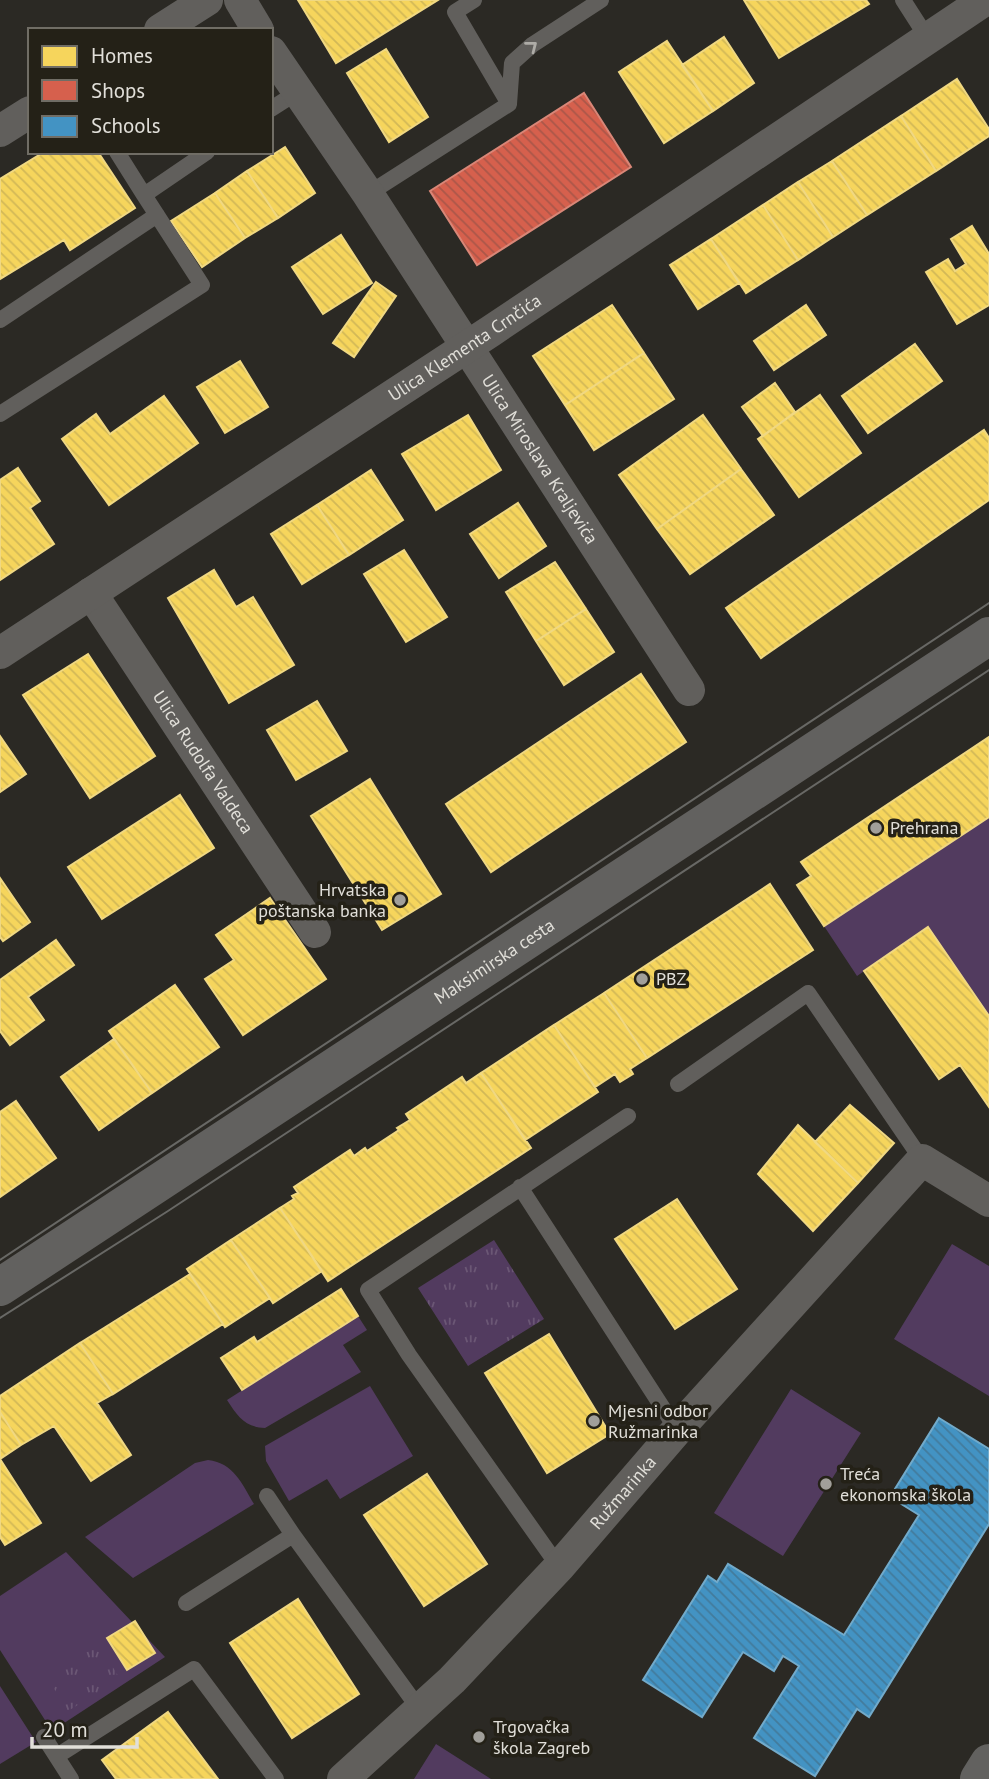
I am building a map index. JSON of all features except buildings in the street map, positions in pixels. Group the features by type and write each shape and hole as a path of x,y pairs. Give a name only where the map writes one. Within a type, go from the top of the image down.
{"main road":[{"name":"Maksimirska cesta","path":"0,1287 989,636"},
{"path":"979,1779 989,1762"}],"street":[{"path":"163,28 207,0"},
{"path":"240,0 257,28"},
{"name":"Ulica Klementa Crnčića","path":"0,653 985,0"},
{"name":"Ulica Miroslava Kraljevića","path":"273,60 284,101 368,194 689,690"},
{"path":"0,131 28,113"},
{"name":"Ulica Rudolfa Valdeca","path":"91,593 315,932"},
{"path":"922,1160 989,1201"},
{"name":"Ružmarinka","path":"343,1779 421,1710 559,1567 677,1430 922,1160"}],"lane":[{"path":"474,0 455,12 509,104"},
{"path":"509,104 512,63 532,45 601,0"},
{"path":"903,0 928,39"},
{"path":"368,194 509,104"},
{"path":"0,414 202,285 118,154"},
{"path":"144,195 204,154"},
{"path":"0,320 157,215"},
{"path":"678,1084 808,993 922,1160"},
{"path":"559,1567 409,1355 368,1290 628,1116"},
{"path":"520,1187 677,1430"},
{"path":"267,1496 421,1710"},
{"path":"186,1603 293,1535"},
{"path":"57,1756 194,1669 276,1779"},
{"path":"44,1737 71,1779"}],"green space":[{"path":"989,817 989,1016 928,927 857,976 824,926"},
{"path":"494,1240 544,1319 468,1366 418,1288"},
{"path":"952,1244 989,1266 989,1396 894,1339"},
{"path":"358,1316 367,1330 343,1345 361,1372 265,1428 247,1423 227,1400"},
{"path":"370,1386 413,1456 340,1499 327,1479 289,1501 266,1461 265,1446"},
{"path":"791,1389 861,1433 783,1556 714,1513"},
{"path":"208,1460 231,1470 254,1504 133,1578 85,1537 195,1463"},
{"path":"66,1552 165,1657 52,1731 0,1650 0,1596"},
{"path":"97,1641 120,1679 68,1711 45,1674"},
{"path":"0,1686 36,1742 0,1764"},
{"path":"436,1744 491,1779 414,1779"}],"tram line":[{"path":"0,1260 989,603"},
{"path":"0,1318 168,1211 989,670"}],"place":[{"name":"Prehrana","path":"876,828"},
{"name":"Hrvatska poštanska banka","path":"400,900"},
{"name":"PBZ","path":"642,979"},
{"name":"Mjesni odbor Ružmarinka","path":"594,1421"},
{"name":"Treća ekonomska škola","path":"826,1484"},
{"name":"Trgovačka škola Zagreb","path":"479,1737"}]}
